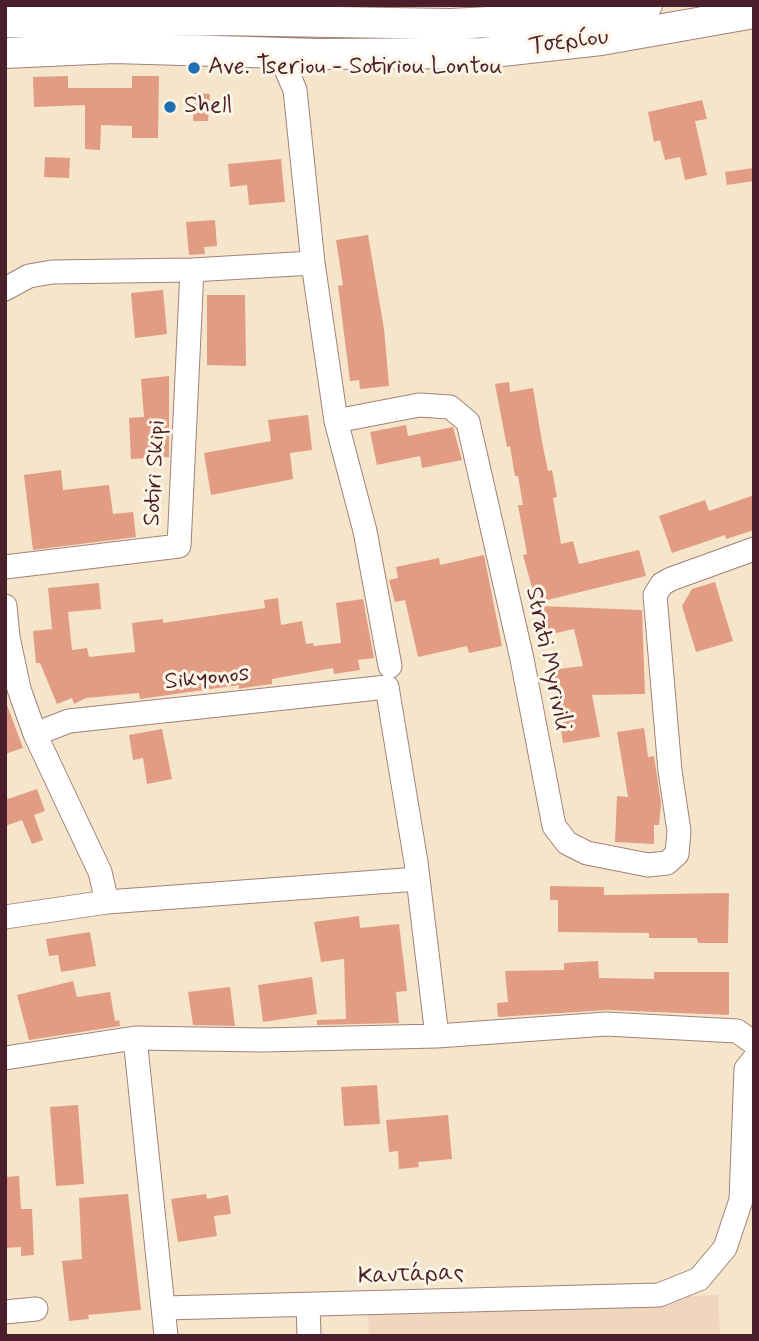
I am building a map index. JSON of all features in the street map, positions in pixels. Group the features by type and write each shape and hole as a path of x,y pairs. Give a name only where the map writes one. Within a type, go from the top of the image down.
{"main road":[{"name":"Τσερίου","path":"5,22 219,20 450,24 549,19 647,5"},
{"name":"Τσερίου","path":"5,53 114,48 318,54 509,50 601,40 754,13"}],"street":[{"path":"279,53 295,90 313,262 335,421 365,531 418,879 438,1035"},
{"path":"295,90 318,54"},
{"path":"5,289 29,276 52,272 192,270 313,262"},
{"name":"Sotiri Skipi","path":"5,568 179,546 192,270"},
{"name":"Strati Myrivili","path":"335,421 419,405 450,407 468,422 522,659 554,826 567,843 610,860 648,866 667,863 677,854 679,831 670,771 655,595 662,584 671,579 754,549"},
{"path":"5,606 8,637 19,689 35,734 100,872 107,902"},
{"name":"Sikyonos","path":"35,734 69,721 388,677"},
{"path":"5,917 107,902 418,879"},
{"path":"5,1058 135,1038 263,1040 438,1035 606,1024 737,1031 754,1044"},
{"path":"135,1038 166,1336"},
{"name":"Καντάρας","path":"165,1308 659,1294 699,1279 725,1248 741,1200 746,1069 754,1059"},
{"path":"308,1305 309,1336"},
{"path":"5,1312 36,1309"}],"shaded area":[{"path":"718,1295 720,1336 369,1336 368,1307"}],"building":[{"path":"68,76 68,88 132,88 132,76 159,76 158,138 132,138 132,126 101,125 100,150 85,149 85,105 34,107 33,77"},
{"path":"194,93 210,94 208,121 193,121"},
{"path":"702,100 707,119 695,121 707,175 685,180 680,157 665,160 660,140 654,142 648,112"},
{"path":"45,157 70,158 69,178 44,177"},
{"path":"281,159 285,202 249,205 247,185 230,187 228,164"},
{"path":"754,168 754,181 727,185 725,172"},
{"path":"215,220 217,246 204,247 205,254 189,255 186,222"},
{"path":"368,235 384,329 389,386 360,389 359,380 350,381 338,286 343,285 336,240"},
{"path":"163,290 167,334 135,338 131,293"},
{"path":"207,295 245,295 246,366 207,365"},
{"path":"169,376 169,457 131,459 129,418 144,417 141,379"},
{"path":"509,382 510,392 533,388 548,471 552,470 557,497 553,498 561,544 573,541 579,564 639,550 646,576 539,602 535,599 523,555 527,554 518,505 523,505 518,476 515,476 510,446 507,447 495,384"},
{"path":"308,415 312,450 290,453 293,479 211,495 204,453 271,441 268,420"},
{"path":"406,425 408,436 453,427 462,460 422,468 420,456 377,465 370,432"},
{"path":"61,470 63,490 109,485 113,514 133,512 136,537 33,550 24,475"},
{"path":"754,495 754,530 726,539 725,535 672,553 659,516 705,500 709,511"},
{"path":"484,555 502,646 469,653 467,646 418,657 405,600 395,602 389,580 398,578 396,567 439,558 440,565"},
{"path":"715,582 733,641 696,652 682,606 692,589"},
{"path":"99,583 101,609 68,612 72,650 87,648 89,657 135,652 132,623 163,619 163,623 265,608 264,600 278,598 281,625 302,621 306,644 313,643 314,646 341,643 336,603 363,599 374,658 358,660 360,670 334,674 333,668 272,679 272,684 239,689 239,685 140,699 139,693 86,698 74,704 72,698 57,704 40,663 36,663 33,631 52,629 48,588"},
{"path":"540,606 642,610 645,694 592,695 600,737 563,743 552,670 583,666 574,629 547,635"},
{"path":"7,705 23,748 5,754 5,706"},
{"path":"644,728 648,757 654,756 661,803 659,825 654,825 654,844 615,842 617,796 628,797 617,732"},
{"path":"162,729 172,779 147,784 143,758 133,760 129,735"},
{"path":"37,789 45,811 34,815 43,840 32,844 22,820 5,826 5,800"},
{"path":"550,886 604,887 604,895 729,893 728,943 698,943 697,938 649,938 649,933 558,932 558,900 550,900"},
{"path":"359,916 360,928 399,924 407,991 396,992 399,1023 317,1025 317,1020 346,1019 344,959 321,962 314,922"},
{"path":"90,932 96,966 61,972 58,955 49,956 46,939"},
{"path":"598,961 599,978 654,979 654,972 729,972 729,1015 607,1010 498,1017 497,1003 508,1002 505,971 564,970 564,963"},
{"path":"312,977 317,1014 263,1022 258,985"},
{"path":"73,981 77,997 110,992 115,1021 119,1020 120,1026 29,1040 17,995"},
{"path":"230,987 235,1026 193,1025 188,992"},
{"path":"377,1085 380,1124 344,1126 341,1087"},
{"path":"78,1105 84,1184 56,1186 50,1107"},
{"path":"448,1115 452,1159 418,1162 419,1167 399,1169 398,1151 389,1152 386,1120"},
{"path":"19,1176 21,1209 32,1209 34,1255 21,1256 21,1247 5,1248 5,1177"},
{"path":"128,1194 141,1310 88,1315 89,1319 69,1321 62,1261 82,1259 79,1198"},
{"path":"206,1194 207,1199 228,1195 231,1214 214,1216 217,1236 178,1242 171,1199"}],"place":[{"name":"Ave. Tseriou - Sotiriou Lontou","path":"194,68"},
{"name":"Shell","path":"170,107"}]}
